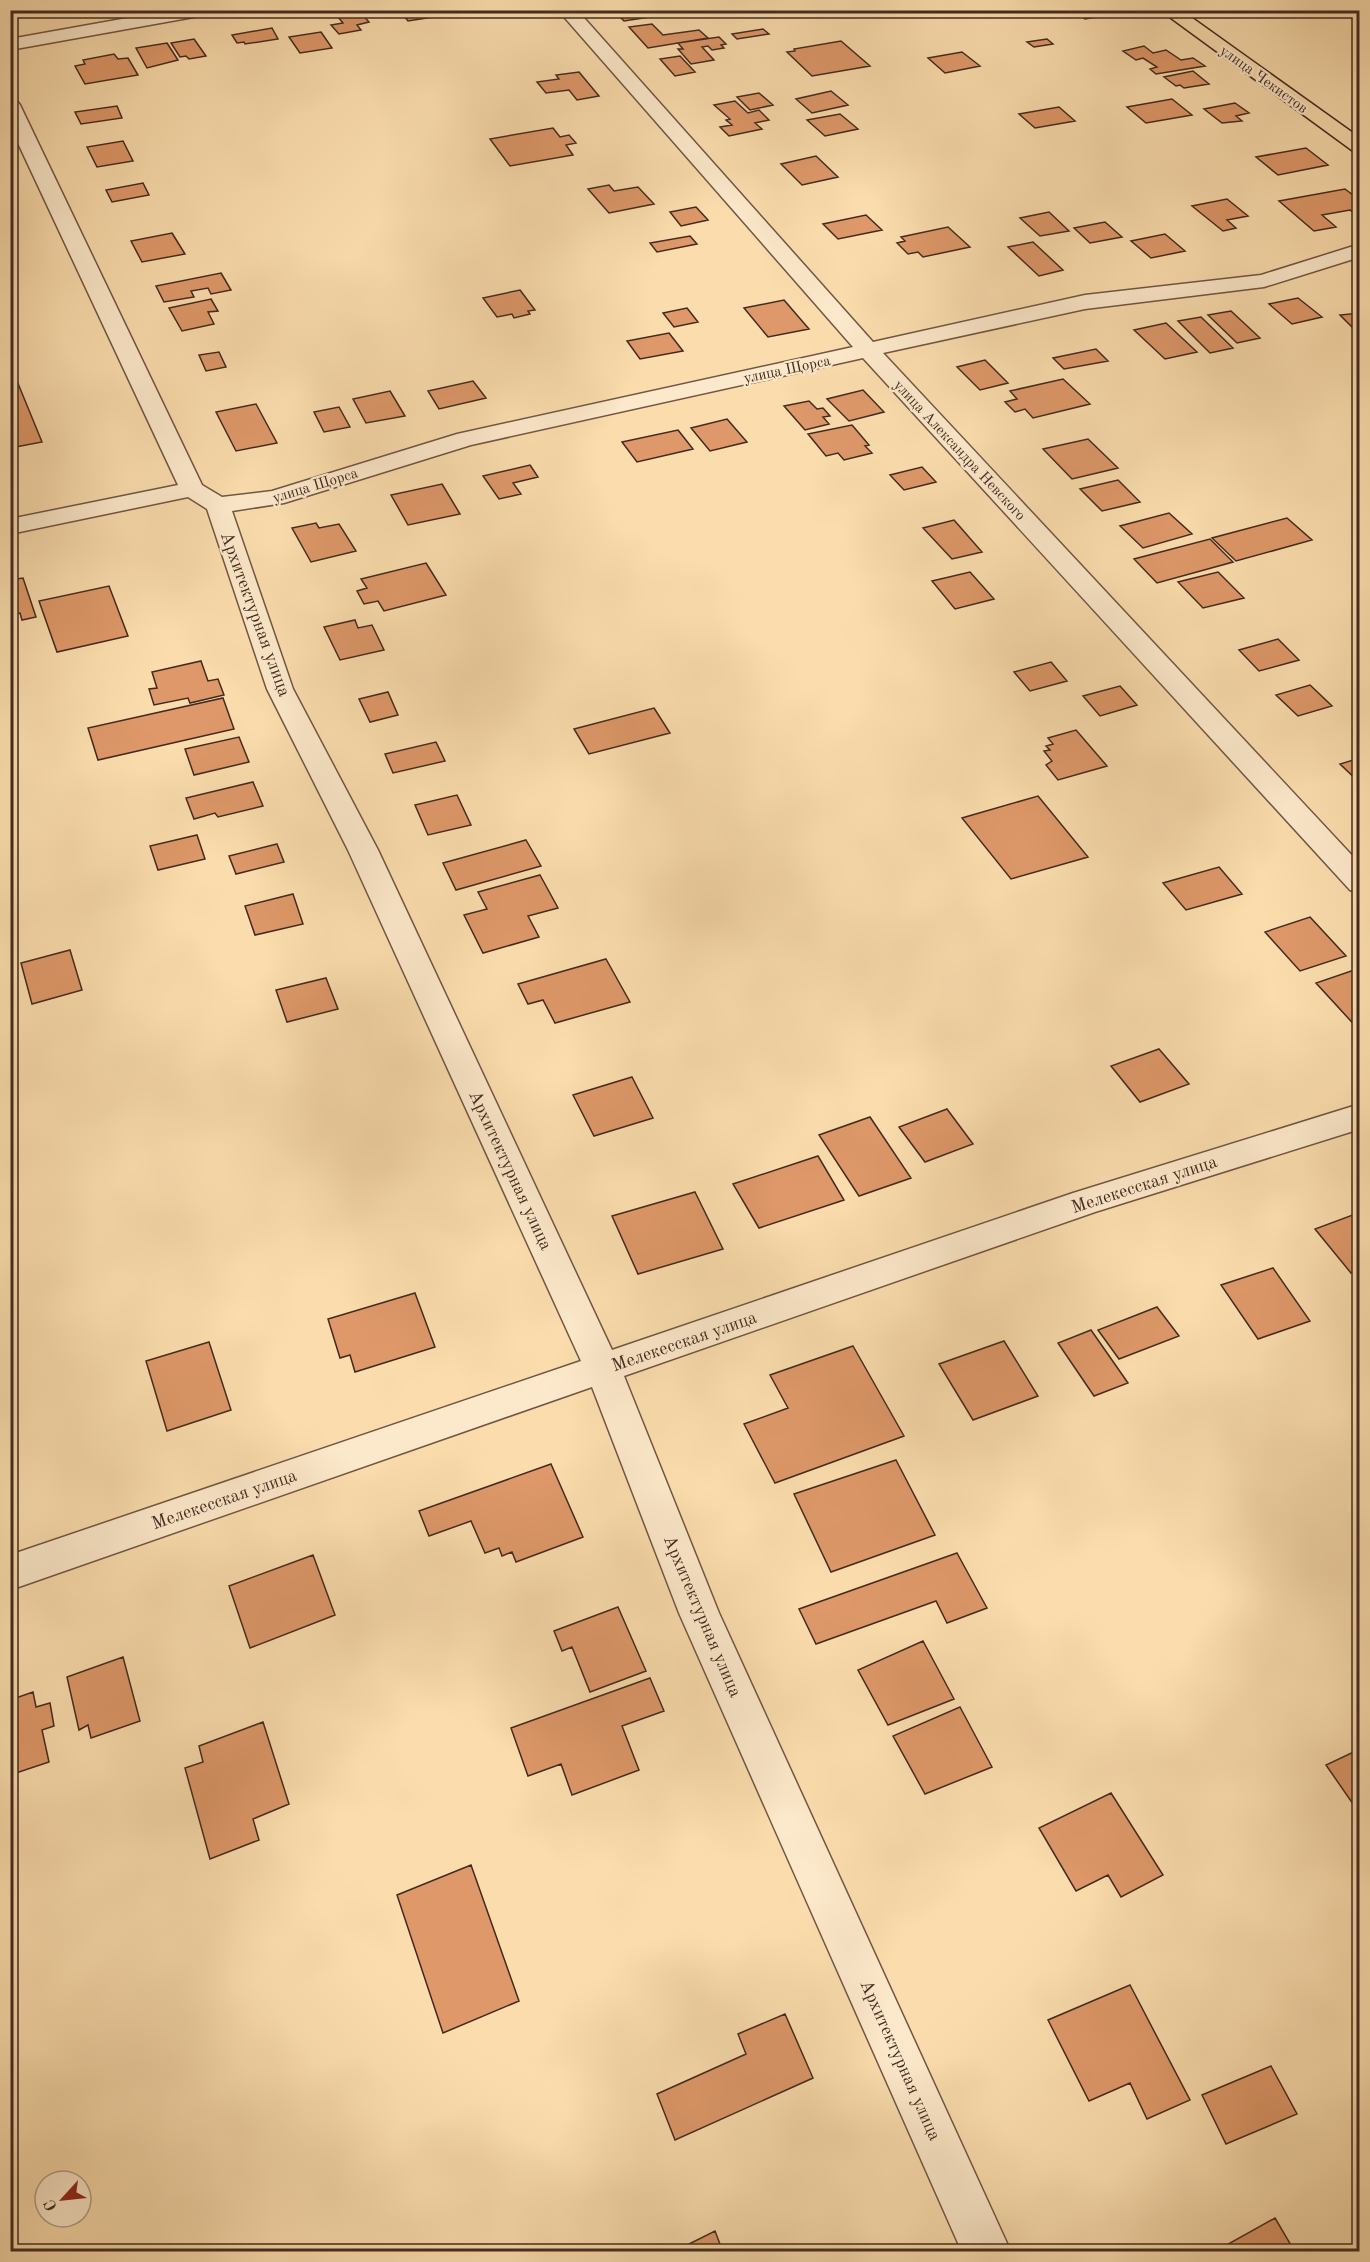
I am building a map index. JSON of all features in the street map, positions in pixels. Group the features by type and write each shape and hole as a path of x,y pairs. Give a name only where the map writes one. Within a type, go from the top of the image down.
{"main road":[{"name":"улица Чекистов","path":"1169,10 1359,147"}],"street":[{"path":"10,45 205,10"},
{"name":"улица Александра Невского","path":"567,10 869,351 1359,883"},
{"name":"Архитектурная улица","path":"10,105 205,497 280,689 363,850 603,1368 699,1612 987,2252"},
{"name":"улица Щорса","path":"10,527 205,497 275,498 465,438 1085,302 1264,281 1359,250"},
{"name":"Мелекесская улица","path":"10,1573 1074,1206 1359,1116"}],"building":[{"path":"27,10 62,10 30,15"},
{"path":"409,10 435,10 440,16 408,21 404,16 412,15"},
{"path":"658,10 663,15 624,21 618,15"},
{"path":"1074,10 1117,10 1120,13 1085,19"},
{"path":"361,13 369,22 357,25 361,30 339,34 331,25 343,23 338,17"},
{"path":"652,24 663,35 699,30 708,38 648,48 629,27"},
{"path":"272,28 278,39 245,44 244,42 237,43 232,35"},
{"path":"763,29 769,34 737,39 732,34"},
{"path":"321,32 332,48 300,53 289,37"},
{"path":"719,37 726,44 721,45 724,48 712,50 708,46 702,47 714,60 691,64 678,49 683,49 678,43"},
{"path":"194,39 206,56 189,59 186,56 180,57 171,43"},
{"path":"1047,39 1053,44 1034,47 1027,42"},
{"path":"841,41 870,66 812,76 787,52 795,51 794,49"},
{"path":"167,43 178,60 147,68 136,48"},
{"path":"1144,46 1153,53 1166,50 1181,60 1193,58 1205,66 1156,74 1150,69 1157,67 1143,58 1136,60 1123,51"},
{"path":"962,52 980,66 945,73 928,58"},
{"path":"114,54 118,59 128,58 138,75 85,84 75,66 85,64 83,60"},
{"path":"680,56 695,72 675,76 660,59"},
{"path":"1193,71 1209,84 1184,88 1180,85 1176,86 1164,77"},
{"path":"579,72 599,96 577,100 569,90 546,93 537,82 559,79 556,75"},
{"path":"831,91 848,105 812,113 796,99"},
{"path":"759,93 773,105 750,110 737,97"},
{"path":"1172,99 1192,115 1146,123 1127,107"},
{"path":"735,101 748,113 759,110 769,120 755,123 762,129 729,136 720,127 732,125 726,120 730,119 714,105"},
{"path":"1235,103 1249,113 1236,116 1242,121 1222,123 1204,109"},
{"path":"117,106 122,118 81,124 75,112"},
{"path":"1059,107 1075,121 1035,128 1019,114"},
{"path":"840,114 858,129 825,136 807,120"},
{"path":"553,128 560,137 569,135 576,143 566,145 573,155 510,166 490,139"},
{"path":"123,141 133,161 97,167 87,147"},
{"path":"1306,148 1328,165 1278,175 1256,157"},
{"path":"816,156 838,177 802,185 781,164"},
{"path":"143,183 149,195 112,202 106,190"},
{"path":"609,185 614,191 638,187 654,204 609,213 588,189"},
{"path":"1345,189 1353,195 1360,194 1360,213 1355,214 1350,210 1322,215 1336,227 1314,231 1279,201"},
{"path":"1227,199 1248,216 1227,220 1236,228 1223,231 1192,206"},
{"path":"696,207 708,220 681,226 670,212"},
{"path":"1049,212 1069,231 1040,236 1020,218"},
{"path":"866,215 882,230 838,239 823,224"},
{"path":"1105,222 1122,237 1090,243 1074,228"},
{"path":"948,227 970,247 923,257 918,252 908,254 897,243 905,241 901,237"},
{"path":"172,233 185,254 142,262 131,241"},
{"path":"1165,234 1185,251 1151,258 1131,241"},
{"path":"690,236 697,244 657,252 650,243"},
{"path":"1033,242 1063,270 1039,276 1008,247"},
{"path":"221,273 231,290 211,294 208,288 191,291 194,297 164,302 156,286"},
{"path":"520,290 535,310 528,311 530,314 514,318 512,314 497,317 483,298"},
{"path":"1298,298 1322,317 1292,324 1269,304"},
{"path":"211,299 218,311 208,312 214,324 182,331 169,308"},
{"path":"784,300 809,329 768,337 744,308"},
{"path":"687,308 698,322 674,327 663,313"},
{"path":"1231,311 1260,338 1237,343 1208,315"},
{"path":"1360,313 1360,335 1340,315"},
{"path":"1201,317 1233,348 1210,353 1178,321"},
{"path":"1166,323 1197,352 1165,359 1134,330"},
{"path":"669,333 683,351 640,359 627,341"},
{"path":"1096,349 1108,361 1064,369 1053,358"},
{"path":"219,352 226,367 206,371 199,355"},
{"path":"985,360 1008,383 980,390 957,367"},
{"path":"10,364 42,442 10,448"},
{"path":"1063,379 1090,404 1033,418 1025,409 1015,412 1005,402 1017,399 1010,391"},
{"path":"473,381 486,398 439,409 428,391"},
{"path":"863,390 884,412 849,421 827,399"},
{"path":"390,391 405,416 366,423 353,399"},
{"path":"809,401 817,409 823,408 830,416 823,417 829,424 805,430 784,406"},
{"path":"256,404 277,443 236,451 216,412"},
{"path":"339,407 350,427 324,432 314,412"},
{"path":"727,419 747,442 710,451 691,428"},
{"path":"852,425 869,445 865,446 872,453 844,460 838,453 826,456 808,434"},
{"path":"678,430 693,449 637,462 622,442"},
{"path":"1088,439 1118,468 1072,479 1043,449"},
{"path":"530,465 538,477 513,483 521,494 499,499 483,476"},
{"path":"922,467 936,482 904,490 890,475"},
{"path":"1118,480 1140,502 1102,511 1080,489"},
{"path":"442,484 460,514 408,525 391,495"},
{"path":"1169,513 1192,534 1143,548 1120,526"},
{"path":"1287,518 1312,540 1236,561 1212,538"},
{"path":"954,520 982,552 952,559 923,528"},
{"path":"316,523 319,528 339,524 356,551 311,562 292,528"},
{"path":"1210,539 1233,562 1157,583 1134,559"},
{"path":"426,563 446,595 384,611 378,601 364,604 357,591 367,588 361,579"},
{"path":"970,572 994,599 955,609 932,581"},
{"path":"1218,572 1244,598 1203,608 1178,582"},
{"path":"23,578 36,617 22,620 20,613 10,615 10,580"},
{"path":"109,586 128,636 57,652 39,601"},
{"path":"355,620 358,628 372,625 384,650 340,660 324,627"},
{"path":"1278,639 1299,660 1259,671 1239,650"},
{"path":"201,661 208,681 218,679 224,695 190,703 188,698 154,705 149,689 157,688 152,672"},
{"path":"1051,662 1067,681 1030,691 1014,672"},
{"path":"1310,685 1332,706 1298,716 1276,695"},
{"path":"1120,686 1137,705 1100,716 1083,696"},
{"path":"388,692 398,715 370,722 359,699"},
{"path":"223,698 234,729 98,760 88,728"},
{"path":"654,708 670,733 589,754 574,729"},
{"path":"1076,730 1107,766 1058,780 1046,765 1052,761 1044,751 1050,750 1046,746 1053,744 1048,738"},
{"path":"239,737 249,762 194,775 185,749"},
{"path":"436,742 445,761 393,773 385,754"},
{"path":"1360,758 1360,783 1340,764"},
{"path":"253,782 263,806 218,817 215,813 194,819 186,798"},
{"path":"457,795 471,825 428,835 415,805"},
{"path":"1038,796 1088,857 1011,879 962,818"},
{"path":"197,835 205,859 158,870 150,846"},
{"path":"526,840 541,866 456,890 443,863"},
{"path":"277,844 284,862 236,874 229,856"},
{"path":"1219,867 1242,894 1186,910 1163,883"},
{"path":"540,875 558,908 528,916 539,937 483,953 464,915 487,909 478,892"},
{"path":"293,894 303,924 255,935 245,906"},
{"path":"1310,917 1346,956 1300,971 1265,932"},
{"path":"70,950 82,990 32,1004 21,963"},
{"path":"606,959 630,1002 555,1023 543,1000 528,1004 518,984"},
{"path":"1360,968 1360,1031 1316,983"},
{"path":"326,978 338,1009 287,1022 276,990"},
{"path":"1159,1049 1189,1084 1140,1102 1111,1066"},
{"path":"632,1077 653,1118 594,1136 573,1095"},
{"path":"947,1109 973,1144 925,1162 899,1127"},
{"path":"870,1117 911,1178 859,1196 819,1135"},
{"path":"818,1156 844,1200 759,1228 733,1184"},
{"path":"695,1192 723,1249 638,1274 612,1216"},
{"path":"1358,1213 1360,1270 1351,1273 1315,1229"},
{"path":"1273,1268 1310,1321 1258,1339 1221,1285"},
{"path":"415,1293 435,1347 355,1372 350,1355 340,1358 328,1319"},
{"path":"1157,1307 1179,1336 1119,1359 1098,1330"},
{"path":"1091,1330 1128,1383 1094,1396 1058,1343"},
{"path":"1004,1341 1038,1396 973,1420 939,1364"},
{"path":"209,1342 231,1410 167,1431 146,1361"},
{"path":"853,1346 904,1436 775,1483 744,1424 788,1408 770,1375"},
{"path":"896,1460 935,1535 831,1572 794,1494"},
{"path":"551,1464 583,1537 516,1562 512,1552 502,1556 499,1548 485,1553 471,1521 429,1536 419,1511"},
{"path":"957,1553 987,1608 947,1623 936,1601 816,1644 799,1609"},
{"path":"313,1555 335,1615 250,1648 229,1586"},
{"path":"618,1607 646,1671 590,1692 572,1647 562,1651 554,1631"},
{"path":"923,1641 954,1699 888,1725 858,1670"},
{"path":"123,1657 140,1721 91,1738 88,1725 79,1730 67,1677"},
{"path":"650,1678 664,1711 622,1726 639,1770 572,1795 561,1764 528,1776 511,1728"},
{"path":"33,1692 36,1707 50,1703 54,1726 42,1730 49,1762 10,1775 10,1700"},
{"path":"960,1707 992,1767 925,1794 893,1736"},
{"path":"263,1722 289,1804 253,1819 259,1840 210,1859 185,1768 203,1762 199,1746"},
{"path":"1360,1749 1360,1814 1326,1765"},
{"path":"1111,1793 1163,1875 1121,1897 1108,1875 1076,1891 1039,1828"},
{"path":"471,1865 519,2001 443,2033 397,1895"},
{"path":"1130,1985 1190,2100 1147,2119 1130,2083 1089,2101 1048,2020"},
{"path":"785,2014 813,2078 675,2140 657,2094 746,2054 738,2034"},
{"path":"1271,2066 1297,2114 1226,2144 1202,2095"},
{"path":"1275,2218 1295,2252 1214,2252"},
{"path":"715,2231 723,2252 673,2252"}]}
